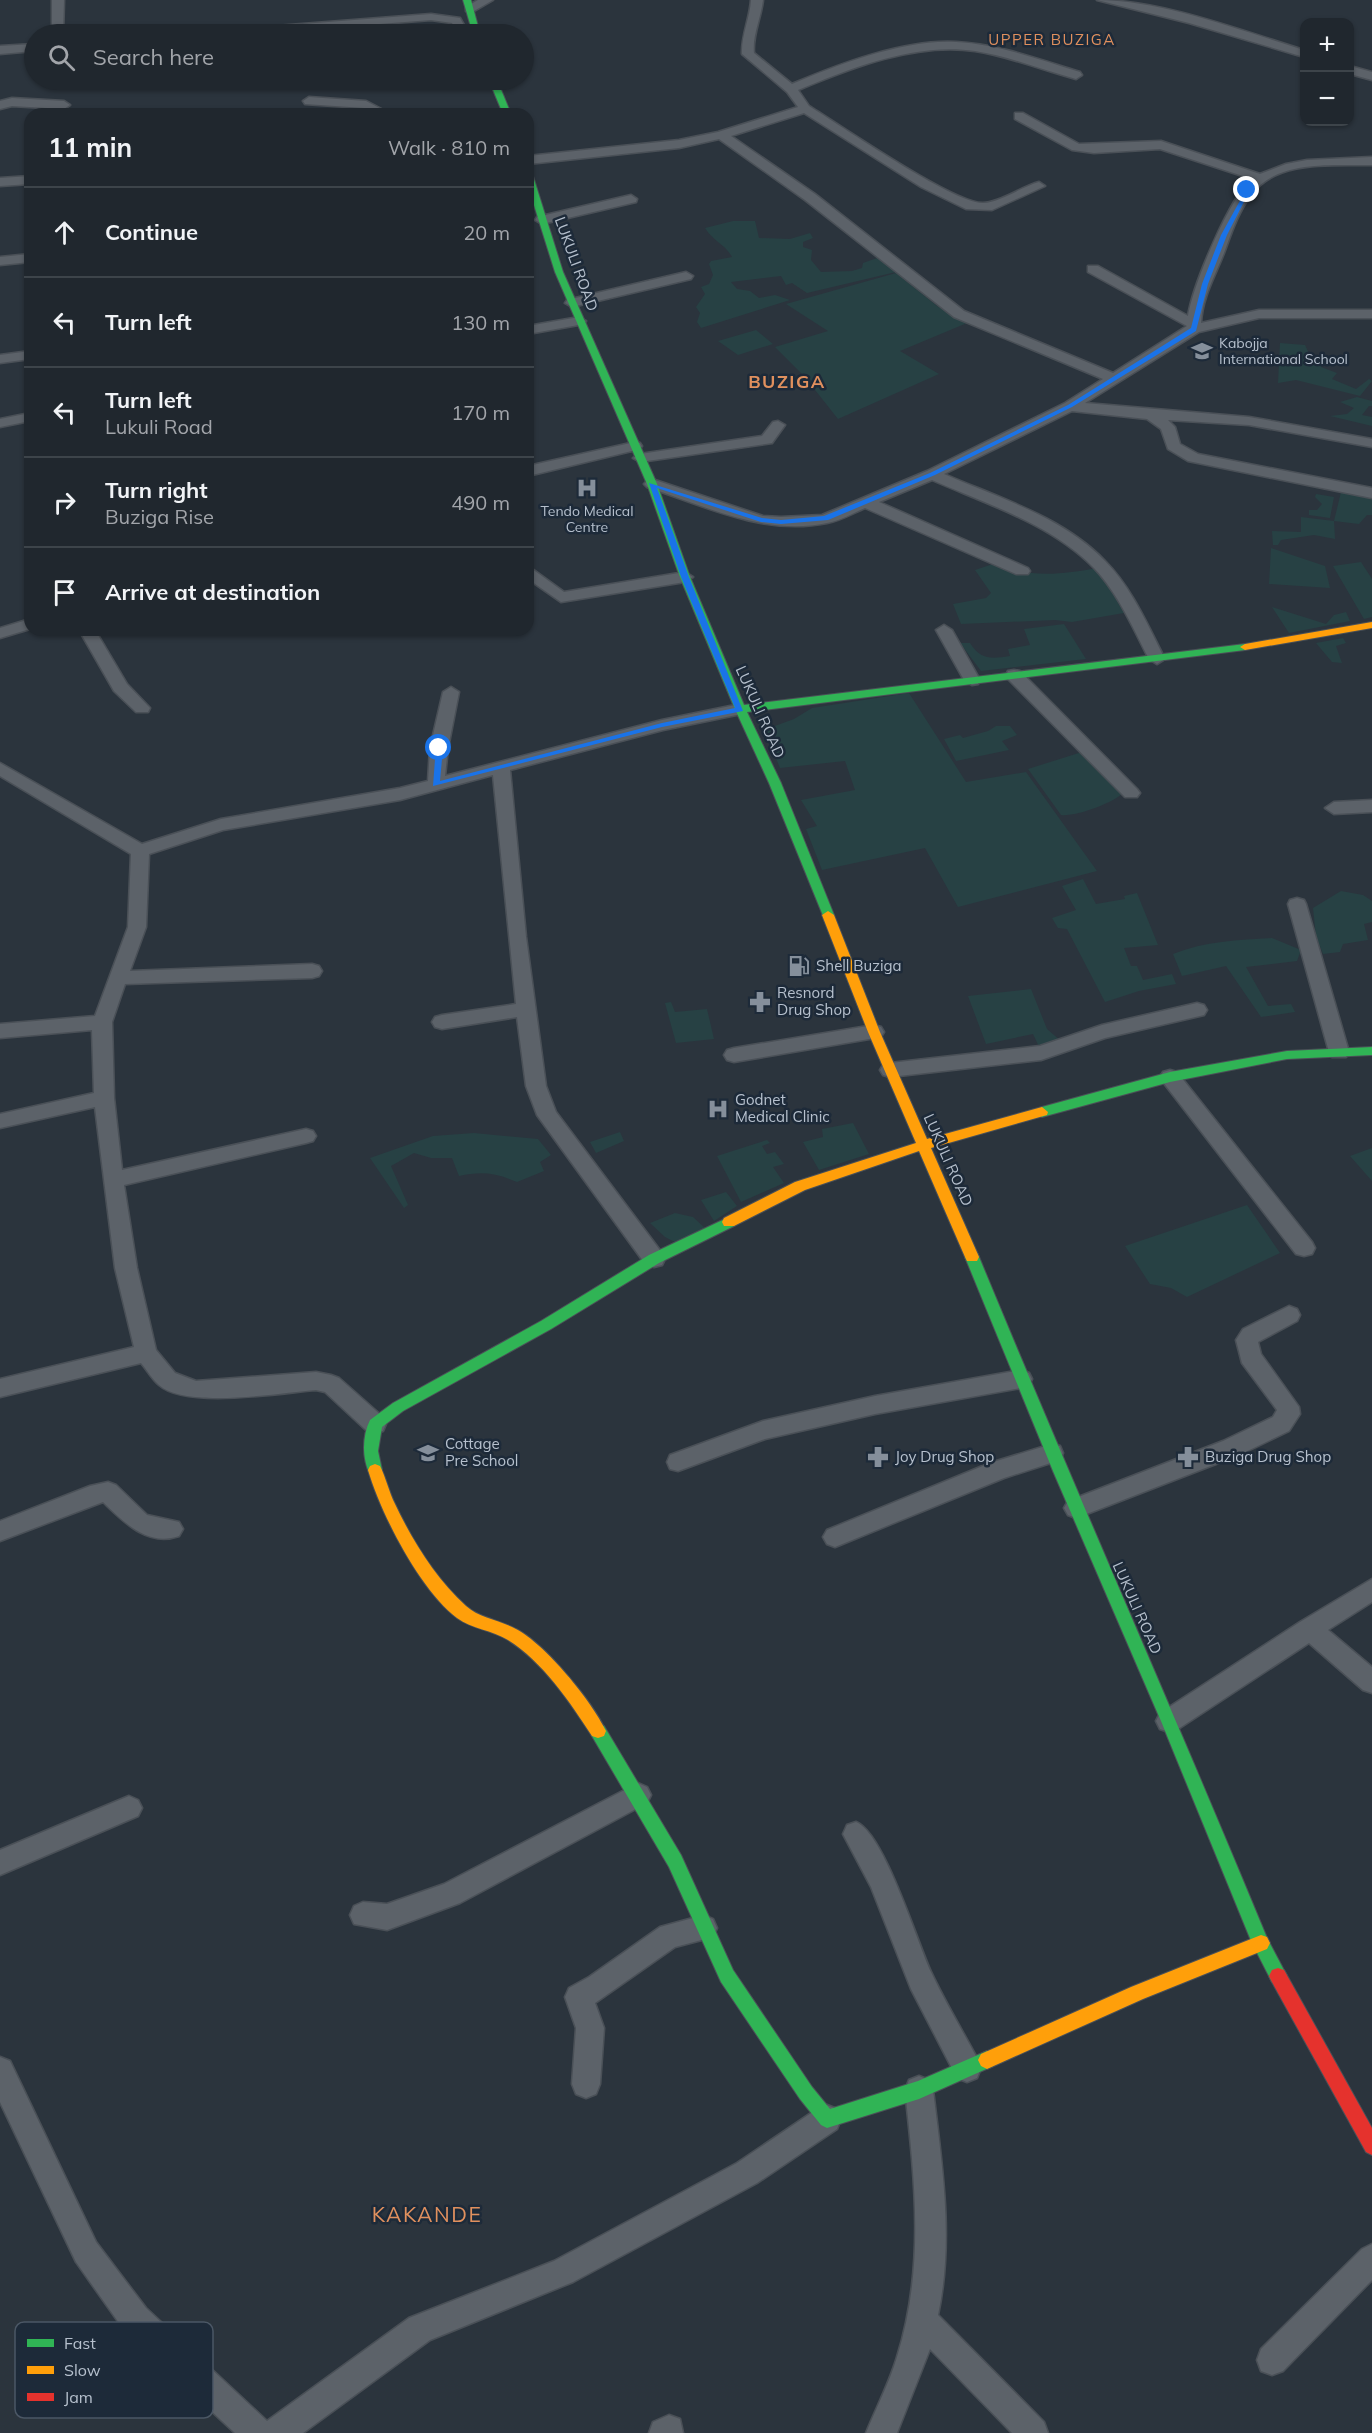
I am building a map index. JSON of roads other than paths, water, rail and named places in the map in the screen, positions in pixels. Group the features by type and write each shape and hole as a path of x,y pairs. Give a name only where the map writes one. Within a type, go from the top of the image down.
{"street":[{"path":"58,0 58,24"},
{"path":"474,24 469,5 487,0"},
{"path":"758,0 755,21 747,43 748,54 791,89 805,109 926,184 971,206 987,207 1039,186"},
{"path":"1102,0 1192,20 1300,52"},
{"path":"341,24 431,17 456,20 458,24"},
{"path":"791,89 868,59 942,45 1000,54 1076,75"},
{"path":"0,50 24,49"},
{"path":"1354,63 1372,67"},
{"path":"1354,70 1372,76"},
{"path":"497,90 505,108"},
{"path":"309,101 366,105 372,108"},
{"path":"0,105 12,102 64,105"},
{"path":"534,159 679,144 721,135 805,109"},
{"path":"1019,116 1076,147 1094,149 1161,145 1261,178"},
{"path":"721,135 810,197 959,314 1115,379"},
{"path":"1193,327 1224,235 1247,190 1261,178 1287,167 1372,160"},
{"path":"0,182 24,180"},
{"name":"LUKULI ROAD","path":"534,193 579,321 652,484 685,577 740,709 775,783 874,1032 924,1145 1052,1453 1169,1721 1261,1943 1315,2047 1372,2146"},
{"path":"542,220 631,199"},
{"path":"0,261 24,259"},
{"path":"1093,269 1193,327"},
{"path":"572,303 686,276"},
{"path":"652,484 761,520 781,522 825,519 868,503 932,474 1070,406 1193,327 1259,314 1294,312 1372,314"},
{"path":"534,329 579,321"},
{"path":"0,359 24,356"},
{"path":"1070,406 1151,416 1249,421 1372,443"},
{"path":"1151,416 1167,427 1173,446 1193,458 1372,494"},
{"path":"0,423 24,418"},
{"path":"534,470 637,452 767,440 778,425"},
{"path":"932,474 1055,531 1089,554 1115,584 1157,659"},
{"path":"868,503 1022,571"},
{"path":"534,576 561,597 685,577"},
{"path":"0,633 24,626"},
{"path":"2,773 41,790 73,813 140,851 221,825 400,794 662,725 740,709 1242,649 1371,627"},
{"path":"944,630 972,680"},
{"path":"90,636 116,681 142,708"},
{"path":"1014,675 1131,793"},
{"path":"436,784 439,748 451,692"},
{"path":"501,766 517,937 536,1086 547,1115 654,1259"},
{"path":"1334,808 1372,806"},
{"path":"140,851 137,927 102,1022 104,1098 113,1180 126,1268 146,1353 167,1379 180,1387 196,1390 316,1381 332,1384 375,1424"},
{"path":"1296,904 1339,1052"},
{"path":"119,978 312,971"},
{"path":"442,1022 498,1015 527,1008"},
{"path":"890,1070 1041,1053 1102,1032 1197,1010"},
{"path":"0,1031 102,1022"},
{"path":"734,1055 874,1032"},
{"path":"827,2119 806,2093 727,1976 675,1861 638,1795 595,1726 559,1678 515,1636 465,1614 445,1596 408,1541 384,1495 371,1451 375,1424 398,1407 546,1325 654,1259 800,1186 924,1145 1170,1077 1287,1055 1339,1052 1369,1054"},
{"path":"1170,1077 1304,1248"},
{"path":"0,1121 104,1098"},
{"path":"113,1180 306,1136"},
{"path":"1076,1508 1216,1454 1281,1424 1290,1414 1288,1407 1250,1357 1247,1340 1251,1335 1289,1315"},
{"path":"0,1388 146,1353"},
{"path":"678,1462 763,1430 875,1405 1021,1379"},
{"path":"835,1537 987,1474 1052,1453"},
{"path":"0,1531 98,1493 108,1492 141,1524 171,1529"},
{"path":"1169,1721 1372,1588"},
{"path":"1309,1629 1372,1682"},
{"path":"363,1915 387,1917 451,1894 638,1795"},
{"path":"0,1863 129,1808"},
{"path":"856,1834 882,1881 921,1980 968,2068"},
{"path":"586,2084 590,2028 579,1997 599,1986 669,1936 704,1928"},
{"path":"277,2433 420,2329 563,2272 747,2174 827,2119 919,2090 1137,1994 1261,1943"},
{"path":"3,2086 86,2252 138,2322"},
{"path":"881,2433 902,2391 922,2320 928,2289 932,2227 919,2090"},
{"path":"1272,2360 1372,2259"},
{"path":"922,2320 1034,2433"},
{"path":"213,2392 257,2433"}],"place":[{"name":"Kabojja International School","path":"1202,351"},
{"name":"Tendo Medical Centre","path":"587,488"},
{"name":"Shell Buziga","path":"799,966"},
{"name":"Resnord Drug Shop","path":"760,1002"},
{"name":"Godnet Medical Clinic","path":"718,1109"},
{"name":"Cottage Pre School","path":"428,1453"},
{"name":"Joy Drug Shop","path":"878,1457"},
{"name":"Buziga Drug Shop","path":"1188,1457"}],"district":[{"name":"UPPER BUZIGA","path":"1052,40"},
{"name":"BUZIGA","path":"787,382"},
{"name":"KAKANDE","path":"427,2215"}]}
